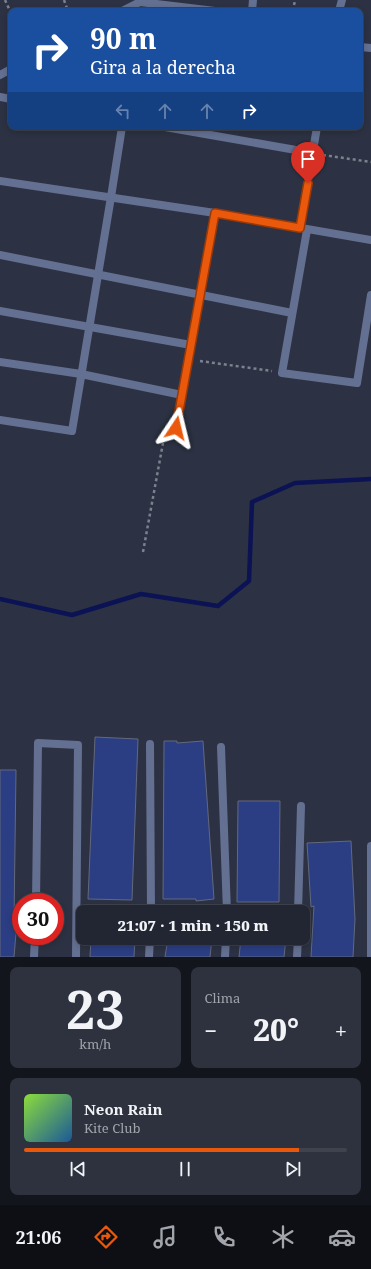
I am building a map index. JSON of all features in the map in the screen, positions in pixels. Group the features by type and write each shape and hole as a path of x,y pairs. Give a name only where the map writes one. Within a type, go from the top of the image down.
{"street":[{"path":"127,8 139,1 192,8"},
{"path":"0,420 72,431 122,130"},
{"path":"182,130 313,153"},
{"path":"317,130 292,314 282,372 357,383 371,294"},
{"path":"0,181 215,213 371,240"},
{"path":"176,428 215,213"},
{"path":"0,255 292,314"},
{"path":"0,311 191,345"},
{"path":"0,362 81,374 182,395"},
{"path":"36,893 38,743 78,745 76,957"},
{"path":"150,744 151,905"},
{"path":"221,747 228,905"},
{"path":"298,905 301,806"},
{"path":"371,846 371,957"},
{"path":"34,957 35,945"},
{"path":"149,957 150,945"},
{"path":"225,957 226,945"},
{"path":"297,957 298,945"}],"path":[{"path":"313,153 371,162"},
{"path":"189,359 282,372"},
{"path":"143,552 166,427 176,428"}],"building":[{"path":"95,737 138,739 132,900 88,899"},
{"path":"164,741 177,741 177,743 203,741 214,899 196,901 196,899 163,899"},
{"path":"0,770 16,770 14,893 12,893 12,945 15,945 14,957 0,957"},
{"path":"238,801 280,801 279,902 237,902"},
{"path":"351,841 355,919 353,957 311,957 314,906 311,907 307,843"},
{"path":"91,945 135,945 134,957 90,957"},
{"path":"167,945 211,945 210,957 165,957"},
{"path":"240,945 285,945 284,957 239,957"}],"waterway":[{"path":"0,599 72,615 141,594 218,606 249,581 252,502 295,483 371,479"}],"route":[{"path":"176,428 215,213 300,228 308,183"}]}
